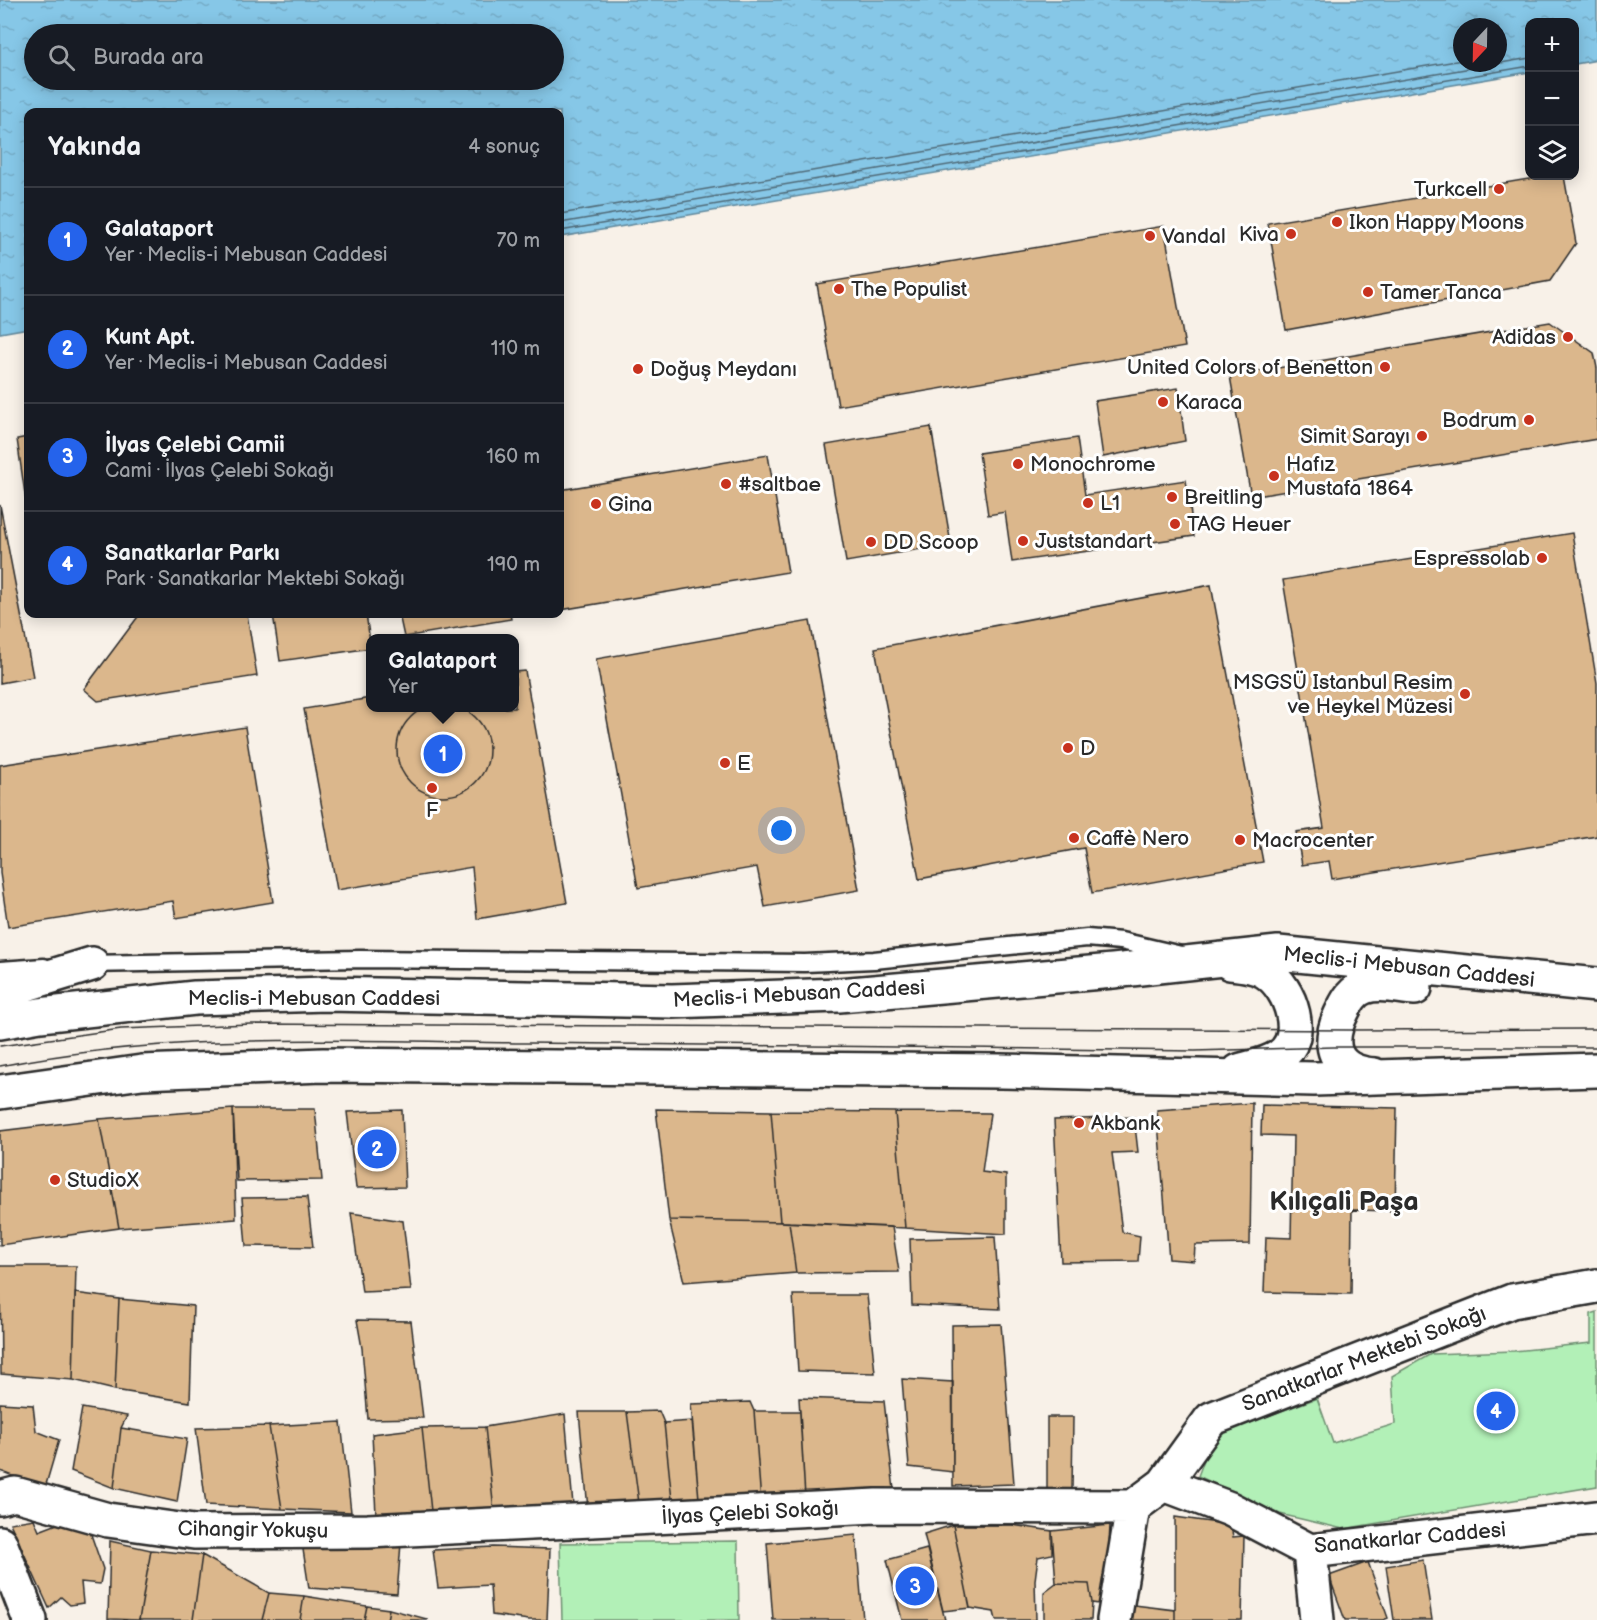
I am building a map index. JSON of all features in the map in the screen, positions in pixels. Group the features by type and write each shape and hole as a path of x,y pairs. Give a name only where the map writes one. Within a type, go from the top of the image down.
{"main road":[{"name":"Meclis-i Mebusan Caddesi","path":"0,1022 40,1015 195,998 326,994 672,1001 839,995 1205,962 1278,953 1597,985"},
{"path":"1201,1076 1262,1065 1280,1057 1291,1042 1294,1025 1289,998 1280,984 1268,973 1238,964 1205,962"},
{"path":"0,992 92,964"},
{"path":"1381,1076 1354,1071 1342,1064 1335,1053 1333,1035 1338,1020 1357,990 1377,984 1511,995 1532,993 1561,982"},
{"path":"0,1092 142,1072 323,1065 977,1070 1314,1079 1597,1070"},
{"name":"Sanatkarlar Mektebi Sokağı","path":"1133,1506 1164,1484 1211,1419 1512,1301 1597,1286"},
{"name":"Sanatkarlar Caddesi","path":"1164,1484 1230,1509 1310,1551 1597,1518"},
{"name":"Cihangir Yokuşu","path":"0,1498 15,1494 108,1520 194,1532 368,1531"},
{"name":"İlyas Çelebi Sokağı","path":"368,1531 876,1506 1133,1506"},
{"path":"1114,1620 1133,1506"},
{"path":"0,1543 30,1620"},
{"path":"1310,1551 1317,1620"}],"lane":[{"path":"0,970 92,964 360,959 805,963 874,960 1088,938 1121,941 1205,962"}],"green space":[{"path":"1597,1312 1597,1486 1343,1529 1280,1514 1198,1476 1213,1436 1317,1398 1333,1443 1395,1424 1392,1376 1431,1354 1514,1351 1591,1343 1591,1314"},
{"path":"738,1541 739,1620 562,1620 560,1543"}],"water":[{"path":"0,0 1597,0 1597,60 1579,63 1579,18 1525,18 1525,73 564,236 564,108 24,108 24,329 0,333"}],"building":[{"path":"1525,180 1565,180 1576,243 1550,281 1286,330 1268,223"},
{"path":"1164,226 1185,347 838,406 817,284"},
{"path":"1550,322 1594,353 1597,368 1597,439 1251,497 1230,376"},
{"path":"1178,388 1185,441 1103,457 1095,401"},
{"path":"931,427 951,544 846,562 826,445"},
{"path":"24,438 24,487 17,439"},
{"name":"L1","path":"1077,438 1085,495 1186,480 1194,536 1012,562 1005,512 988,515 979,453"},
{"path":"768,455 788,572 564,609 564,489"},
{"path":"0,505 33,677 0,683"},
{"path":"1572,533 1597,683 1597,836 1332,879 1329,861 1302,865 1296,832 1324,828 1283,580"},
{"name":"D","path":"1211,585 1263,862 1092,893 1084,848 919,879 875,648"},
{"path":"137,618 248,618 257,676 98,701 84,689"},
{"path":"274,618 367,618 369,634 366,634 366,649 280,661"},
{"path":"400,618 511,619 422,634 403,634"},
{"name":"E","path":"810,621 859,890 765,907 757,867 638,888 596,659"},
{"name":"F","path":"525,671 567,903 477,919 472,867 337,890 304,709 366,699 366,712 519,712 519,672"},
{"path":"417,712 469,712 481,724 488,741 486,768 476,783 461,793 443,796 425,793 410,783 400,768 397,750 400,732 410,717"},
{"path":"245,727 273,902 176,918 173,901 8,927 0,873 0,765"},
{"path":"1252,1103 1250,1244 1195,1245 1194,1261 1169,1259 1157,1110"},
{"path":"1262,1105 1397,1108 1395,1211 1352,1210 1351,1294 1264,1292 1266,1237 1291,1238 1293,1136 1261,1135"},
{"path":"233,1109 315,1109 322,1180 237,1181"},
{"path":"233,1109 236,1219 119,1228 99,1119"},
{"path":"656,1109 771,1111 780,1222 669,1220"},
{"path":"402,1110 405,1187 356,1188 347,1112"},
{"path":"771,1111 895,1112 905,1228 780,1222"},
{"path":"895,1112 990,1113 982,1172 1006,1175 1006,1234 905,1228"},
{"path":"1134,1117 1138,1152 1112,1153 1122,1232 1140,1236 1138,1261 1061,1262 1054,1120"},
{"name":"StudioX","path":"99,1119 119,1228 0,1245 0,1131"},
{"path":"307,1197 313,1247 246,1246 242,1198"},
{"path":"351,1213 403,1221 411,1290 362,1292"},
{"path":"669,1220 789,1222 796,1273 684,1282"},
{"path":"789,1222 892,1227 899,1272 796,1273"},
{"path":"995,1237 1000,1309 912,1305 910,1239"},
{"path":"0,1266 76,1266 73,1380 1,1374"},
{"path":"75,1293 119,1299 115,1390 73,1380"},
{"path":"793,1295 867,1295 875,1373 798,1371"},
{"path":"119,1299 193,1306 190,1402 115,1390"},
{"path":"357,1320 411,1321 423,1418 368,1419 362,1348"},
{"path":"1001,1324 1014,1484 953,1486 952,1325"},
{"path":"902,1379 953,1382 953,1472 909,1467"},
{"path":"799,1398 884,1401 894,1490 805,1497"},
{"path":"750,1402 754,1411 761,1502 699,1499 691,1404"},
{"path":"0,1403 33,1405 36,1431 59,1440 45,1488 0,1471"},
{"path":"82,1408 127,1416 121,1428 114,1488 71,1471"},
{"path":"659,1411 664,1423 672,1500 639,1503 627,1412"},
{"path":"754,1411 800,1411 805,1497 761,1502"},
{"path":"579,1412 627,1412 639,1503 588,1509"},
{"path":"565,1414 573,1505 494,1511 485,1427"},
{"path":"1047,1417 1073,1417 1072,1490 1047,1489"},
{"path":"692,1421 699,1499 672,1500 664,1423"},
{"path":"341,1422 351,1512 282,1509 269,1426"},
{"path":"269,1426 282,1509 206,1505 196,1428"},
{"path":"485,1427 494,1511 431,1511 422,1428"},
{"path":"121,1428 187,1439 177,1502 114,1488"},
{"path":"422,1428 431,1511 376,1515 372,1434"},
{"path":"1175,1517 1231,1525 1233,1537 1244,1536 1242,1620 1175,1620"},
{"path":"34,1519 39,1531 65,1521 88,1526 103,1569 100,1584 81,1582 83,1603 70,1605 61,1597 49,1608 10,1523"},
{"path":"953,1525 970,1608 943,1611 924,1534"},
{"path":"953,1525 1012,1525 1052,1531 1052,1554 1038,1557 1035,1580 1036,1620 996,1620 994,1612 970,1608"},
{"path":"1110,1525 1106,1605 1092,1603 1089,1584 1056,1583 1052,1531"},
{"path":"856,1535 863,1620 773,1620 767,1543"},
{"path":"110,1541 151,1550 139,1620 108,1619"},
{"path":"302,1543 401,1543 397,1594 309,1588"},
{"path":"493,1547 550,1549 547,1620 492,1615 490,1585 438,1588 433,1550"},
{"path":"927,1549 945,1620 902,1620 887,1560"},
{"path":"151,1550 202,1555 193,1620 139,1620"},
{"path":"202,1555 269,1593 262,1620 193,1620"},
{"path":"1423,1560 1432,1620 1394,1620 1386,1566"},
{"path":"1368,1562 1388,1618 1345,1620 1329,1576"},
{"path":"1056,1583 1089,1584 1092,1603 1091,1620 1044,1620 1044,1592"},
{"path":"269,1593 304,1596 300,1620 262,1620"},
{"path":"304,1596 367,1606 364,1620 300,1620"},
{"path":"1126,1604 1175,1610 1175,1620 1124,1620"},
{"path":"367,1606 389,1609 387,1620 364,1620"},
{"path":"389,1609 427,1619 427,1620 387,1620"}],"tram line":[{"path":"0,1046 121,1029 251,1024 1350,1030 1597,1029"},
{"path":"0,1066 131,1047 329,1040 1195,1051 1334,1047 1597,1047"}],"place":[{"name":"Turkcell","path":"1499,189"},
{"name":"Ikon Happy Moons","path":"1337,222"},
{"name":"Kiva","path":"1291,234"},
{"name":"Vandal","path":"1150,236"},
{"name":"The Populist","path":"839,289"},
{"name":"Tamer Tanca","path":"1368,292"},
{"name":"Adidas","path":"1568,337"},
{"name":"United Colors of Benetton","path":"1385,367"},
{"name":"Doğuş Meydanı","path":"638,369"},
{"name":"Karaca","path":"1163,402"},
{"name":"Bodrum","path":"1529,420"},
{"name":"Simit Sarayı","path":"1422,436"},
{"name":"Monochrome","path":"1018,464"},
{"name":"Hafız Mustafa 1864","path":"1274,476"},
{"name":"#saltbae","path":"726,484"},
{"name":"Breitling","path":"1172,497"},
{"name":"L1","path":"1088,503"},
{"name":"Gina","path":"596,504"},
{"name":"TAG Heuer","path":"1175,524"},
{"name":"Juststandart","path":"1023,541"},
{"name":"DD Scoop","path":"871,542"},
{"name":"Espressolab","path":"1542,558"},
{"name":"MSGSÜ Istanbul Resim ve Heykel Müzesi","path":"1465,694"},
{"name":"D","path":"1068,748"},
{"name":"Galataport","path":"443,754"},
{"name":"E","path":"725,763"},
{"name":"F","path":"432,788"},
{"name":"Caffè Nero","path":"1074,838"},
{"name":"Macrocenter","path":"1240,840"},
{"name":"Akbank","path":"1079,1123"},
{"name":"Kunt Apt.","path":"377,1149"},
{"name":"StudioX","path":"55,1180"},
{"name":"Sanatkarlar Parkı","path":"1496,1411"},
{"name":"İlyas Çelebi Camii","path":"915,1586"}],"district":[{"name":"Kılıçali Paşa","path":"1344,1202"}]}
